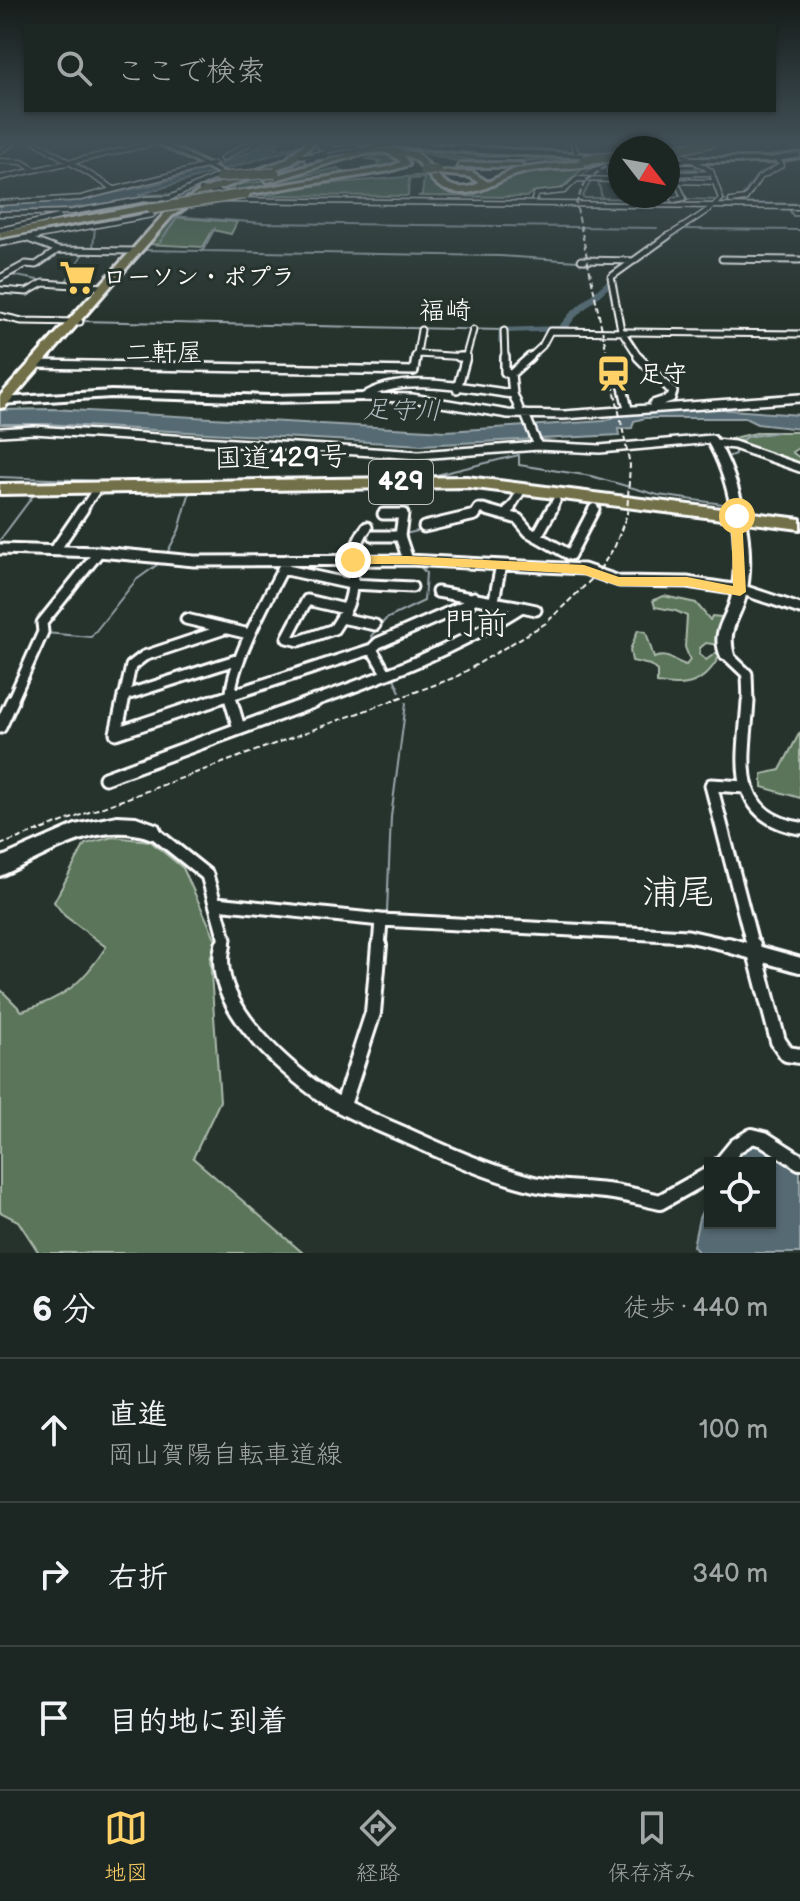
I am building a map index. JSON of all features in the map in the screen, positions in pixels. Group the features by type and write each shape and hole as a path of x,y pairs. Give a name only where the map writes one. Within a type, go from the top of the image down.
{"highway":[{"path":"3,234 171,200"},
{"path":"1,402 77,322 181,200"},
{"name":"国道429号","path":"0,489 426,481 523,488 800,524"}],"street":[{"path":"0,203 45,200"},
{"path":"49,213 137,200"},
{"path":"25,238 152,215 178,200"},
{"path":"358,200 513,200"},
{"path":"475,200 800,205"},
{"path":"694,200 718,204"},
{"path":"641,408 671,398 673,392 642,362 622,332 611,277 700,213 718,204 737,200"},
{"path":"680,201 706,202"},
{"path":"3,234 108,206"},
{"path":"0,214 77,215"},
{"path":"3,234 58,250 137,251"},
{"path":"4,276 26,264 36,265 58,250"},
{"path":"722,259 800,260"},
{"path":"581,260 634,261"},
{"path":"0,290 27,292 43,283 105,287"},
{"path":"1,317 22,321 77,322"},
{"path":"36,364 414,371 421,330"},
{"path":"457,389 473,330"},
{"path":"504,331 505,372 511,375"},
{"path":"537,445 513,394 511,375 522,361 542,346 550,331 800,334"},
{"path":"418,354 465,357"},
{"path":"399,383 401,371"},
{"path":"364,397 368,391 399,383 513,394"},
{"path":"622,383 628,409"},
{"path":"1,402 111,394 269,399 412,398 524,415 564,415 800,398"},
{"path":"0,432 43,431 419,455 537,445 600,449 713,441 734,445 800,468"},
{"path":"713,441 730,479 737,516 740,592 722,632 727,655 750,680 748,724 741,756 745,787 757,806 772,820 798,831"},
{"path":"55,550 98,487"},
{"path":"507,514 523,488"},
{"path":"537,536 556,501"},
{"path":"424,527 475,515 480,508 518,519 537,536 570,555 594,508"},
{"path":"383,514 403,514 400,536 408,560"},
{"path":"367,527 360,534 353,560 351,598 343,614 334,629 299,641 287,638 307,600 343,614 375,625"},
{"path":"374,536 400,536"},
{"path":"0,549 99,552 194,561 284,564 408,560 584,569 619,581 687,582 740,592 800,609"},
{"path":"0,727 43,632 42,623 99,552"},
{"path":"284,564 351,584 412,587"},
{"path":"239,728 229,695 249,634 284,564"},
{"path":"494,600 501,565"},
{"path":"437,592 536,610"},
{"path":"225,629 144,656 131,666 116,733 375,647 470,603 474,597"},
{"path":"105,778 379,678 481,633 522,607"},
{"path":"186,619 249,634"},
{"path":"375,647 389,672"},
{"path":"123,696 239,659"},
{"path":"745,787 711,785 778,1041 787,1054 800,1056"},
{"path":"0,867 77,833 96,828 124,824 152,831 207,875 225,939 219,961 223,983 241,1017 285,1065 357,1114 459,1159 535,1184 611,1191 660,1202 704,1178"},
{"path":"216,903 381,920 651,932 688,936 752,950 800,965"},
{"path":"343,1105 373,1013 381,920"},
{"path":"727,1157 736,1146 752,1136 800,1162"}],"green space":[{"path":"171,217 237,222 231,234 213,230 203,247 148,244"},
{"path":"761,432 800,432 800,447 792,452 800,458 800,471 763,460 728,439"},
{"path":"664,596 696,603 710,620 712,616 721,617 719,645 706,643 699,654 706,660 716,653 720,655 708,672 694,682 678,685 657,683 657,671 650,665 632,661 630,650 638,630 646,632 654,658 667,657 686,665 690,660 685,647 687,616 655,607 653,600"},
{"path":"800,732 800,798 762,787 762,774 780,770"},
{"path":"113,837 150,841 183,868 216,940 210,959 220,1101 193,1158 303,1253 39,1253 18,1221 0,1212 0,989 22,1011 61,995 80,980 97,960 106,947 65,916 54,902 85,844"}],"water":[{"path":"135,200 65,209 0,212 0,205"},
{"path":"52,409 446,431 604,421 612,419 615,413 715,409 800,415 800,429 757,424 745,418 645,418 634,421 632,428 618,429 619,435 422,445 0,424 0,410"},
{"path":"761,1145 800,1168 800,1253 699,1253 693,1246 704,1207 704,1229 776,1229 776,1157 738,1157 749,1147"}],"waterway":[{"path":"597,203 800,204"},
{"path":"178,216 187,209"},
{"path":"725,209 789,209 793,216 800,216"},
{"path":"19,215 50,215"},
{"path":"172,216 263,223 657,228"},
{"path":"103,226 153,217"},
{"path":"623,269 698,218"},
{"path":"160,242 176,219"},
{"path":"93,248 95,227"},
{"path":"203,251 215,228"},
{"path":"683,229 800,230"},
{"path":"142,250 203,251"},
{"path":"203,251 500,256 578,261"},
{"path":"65,283 84,252"},
{"path":"0,273 43,281"},
{"path":"503,343 502,330 562,329 573,315 611,282"},
{"path":"79,321 502,330"},
{"name":"足守川","path":"672,411 723,412"},
{"path":"738,442 747,437 777,432"},
{"path":"725,458 735,454 735,447"},
{"path":"147,482 424,478 519,455 519,465 591,476 658,495 730,505"},
{"path":"0,477 124,482"},
{"path":"406,534 409,487"},
{"path":"166,555 179,530 190,491"},
{"path":"0,540 35,493"},
{"path":"406,534 422,530"},
{"path":"406,534 406,540"},
{"path":"570,558 581,565"},
{"path":"45,633 91,637 136,580 161,562"},
{"path":"375,643 371,636 386,619 424,601 426,573 417,563"},
{"path":"378,648 390,671"},
{"path":"393,676 400,692"},
{"path":"387,912 391,817 406,703"},
{"path":"162,827 162,832 209,870"},
{"path":"340,910 673,930"}],"tunnel":[{"path":"80,216 85,224"}],"railway":[{"path":"0,845 456,677 546,623 596,575 615,546 627,514 630,465 577,200"}],"place":[{"name":"ローソン・ポプラ","path":"77,277"},
{"name":"足守","path":"613,374"}],"district":[{"name":"福崎","path":"445,311"},
{"name":"二軒屋","path":"164,353"},
{"name":"門前","path":"476,624"},
{"name":"浦尾","path":"678,893"}],"route":[{"path":"353,560 584,569 619,581 701,583 740,592 737,516"}]}
